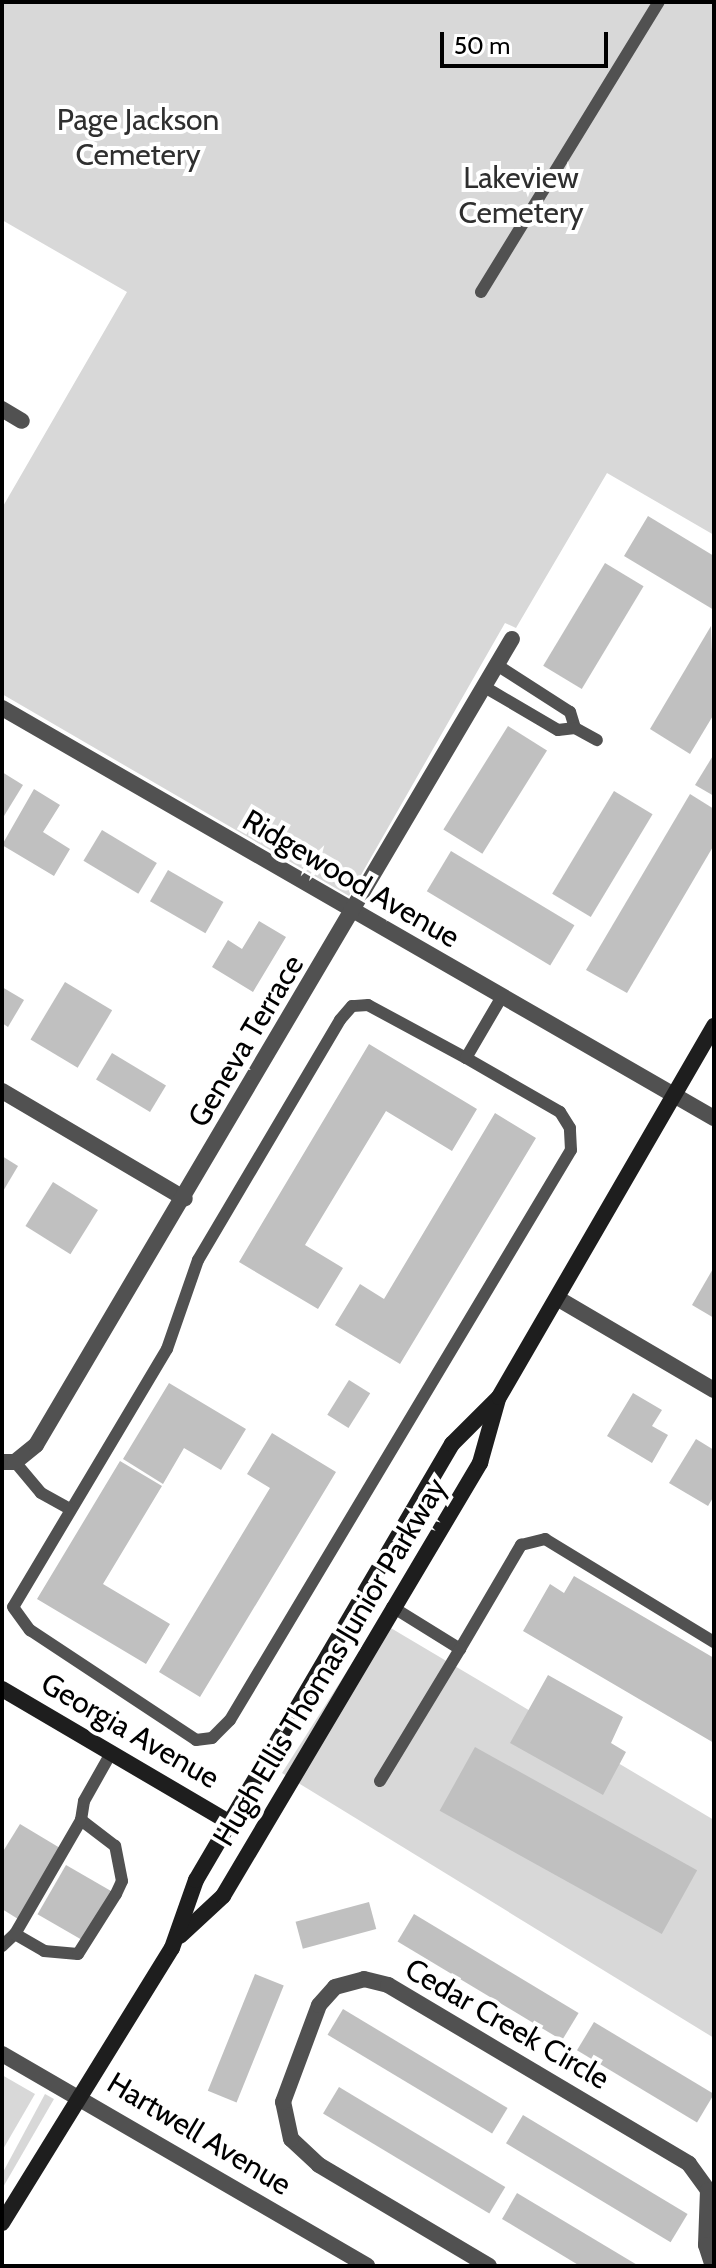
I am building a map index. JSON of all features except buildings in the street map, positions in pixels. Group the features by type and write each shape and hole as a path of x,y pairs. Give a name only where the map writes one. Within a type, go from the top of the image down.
{"main road":[{"name":"Hugh Ellis Thomas Junior Parkway","path":"179,1937 223,1896 480,1463 499,1397 714,1026"},
{"name":"Hugh Ellis Thomas Junior Parkway","path":"2,2223 179,1937 196,1880 452,1444 499,1397"},
{"name":"Georgia Avenue","path":"2,1689 229,1822"}],"street":[{"path":"2,409 22,421"},
{"name":"Geneva Terrace","path":"8,1462 36,1445 488,689 512,639"},
{"name":"Ridgewood Avenue","path":"2,708 673,1098 714,1118"},
{"path":"2,1091 185,1199"},
{"path":"557,1298 714,1390"},
{"name":"Cedar Creek Circle","path":"489,2266 319,2165 291,2139 283,2102 319,2005 335,1987 364,1979 388,1985 689,2164 708,2190 706,2245 713,2266"},
{"name":"Hartwell Avenue","path":"2,2054 82,2097 367,2266"}],"lane":[{"path":"481,292 659,2"},
{"path":"500,667 570,712 575,728"},
{"path":"488,689 558,730 575,728 597,740"},
{"path":"466,1058 501,998"},
{"path":"352,1006 389,1013 466,1058 560,1112 570,1128 571,1150 230,1720 212,1738 196,1740 109,1686 30,1630 13,1607 167,1349 198,1260 352,1006"},
{"path":"8,1462 41,1493 70,1509"},
{"path":"380,1781 521,1545 545,1539 714,1642"},
{"path":"394,1608 460,1649"},
{"path":"2,1946 15,1934 81,1820 84,1801 111,1753"},
{"path":"15,1934 44,1951 78,1954 116,1894 122,1881 115,1846 81,1820"}],"green space":[{"path":"2,2 714,2 714,535 607,473 516,628 505,623 349,896 2,694 2,508 127,292 2,220"},
{"path":"379,1621 714,1820 714,2038 282,1773"},
{"path":"2,2075 35,2094 2,2151"},
{"path":"45,2094 54,2099 2,2189 2,2174"}],"park label":[{"name":"Page Jackson Cemetery","path":"138,137"},
{"name":"Lakeview Cemetery","path":"521,195"}]}
